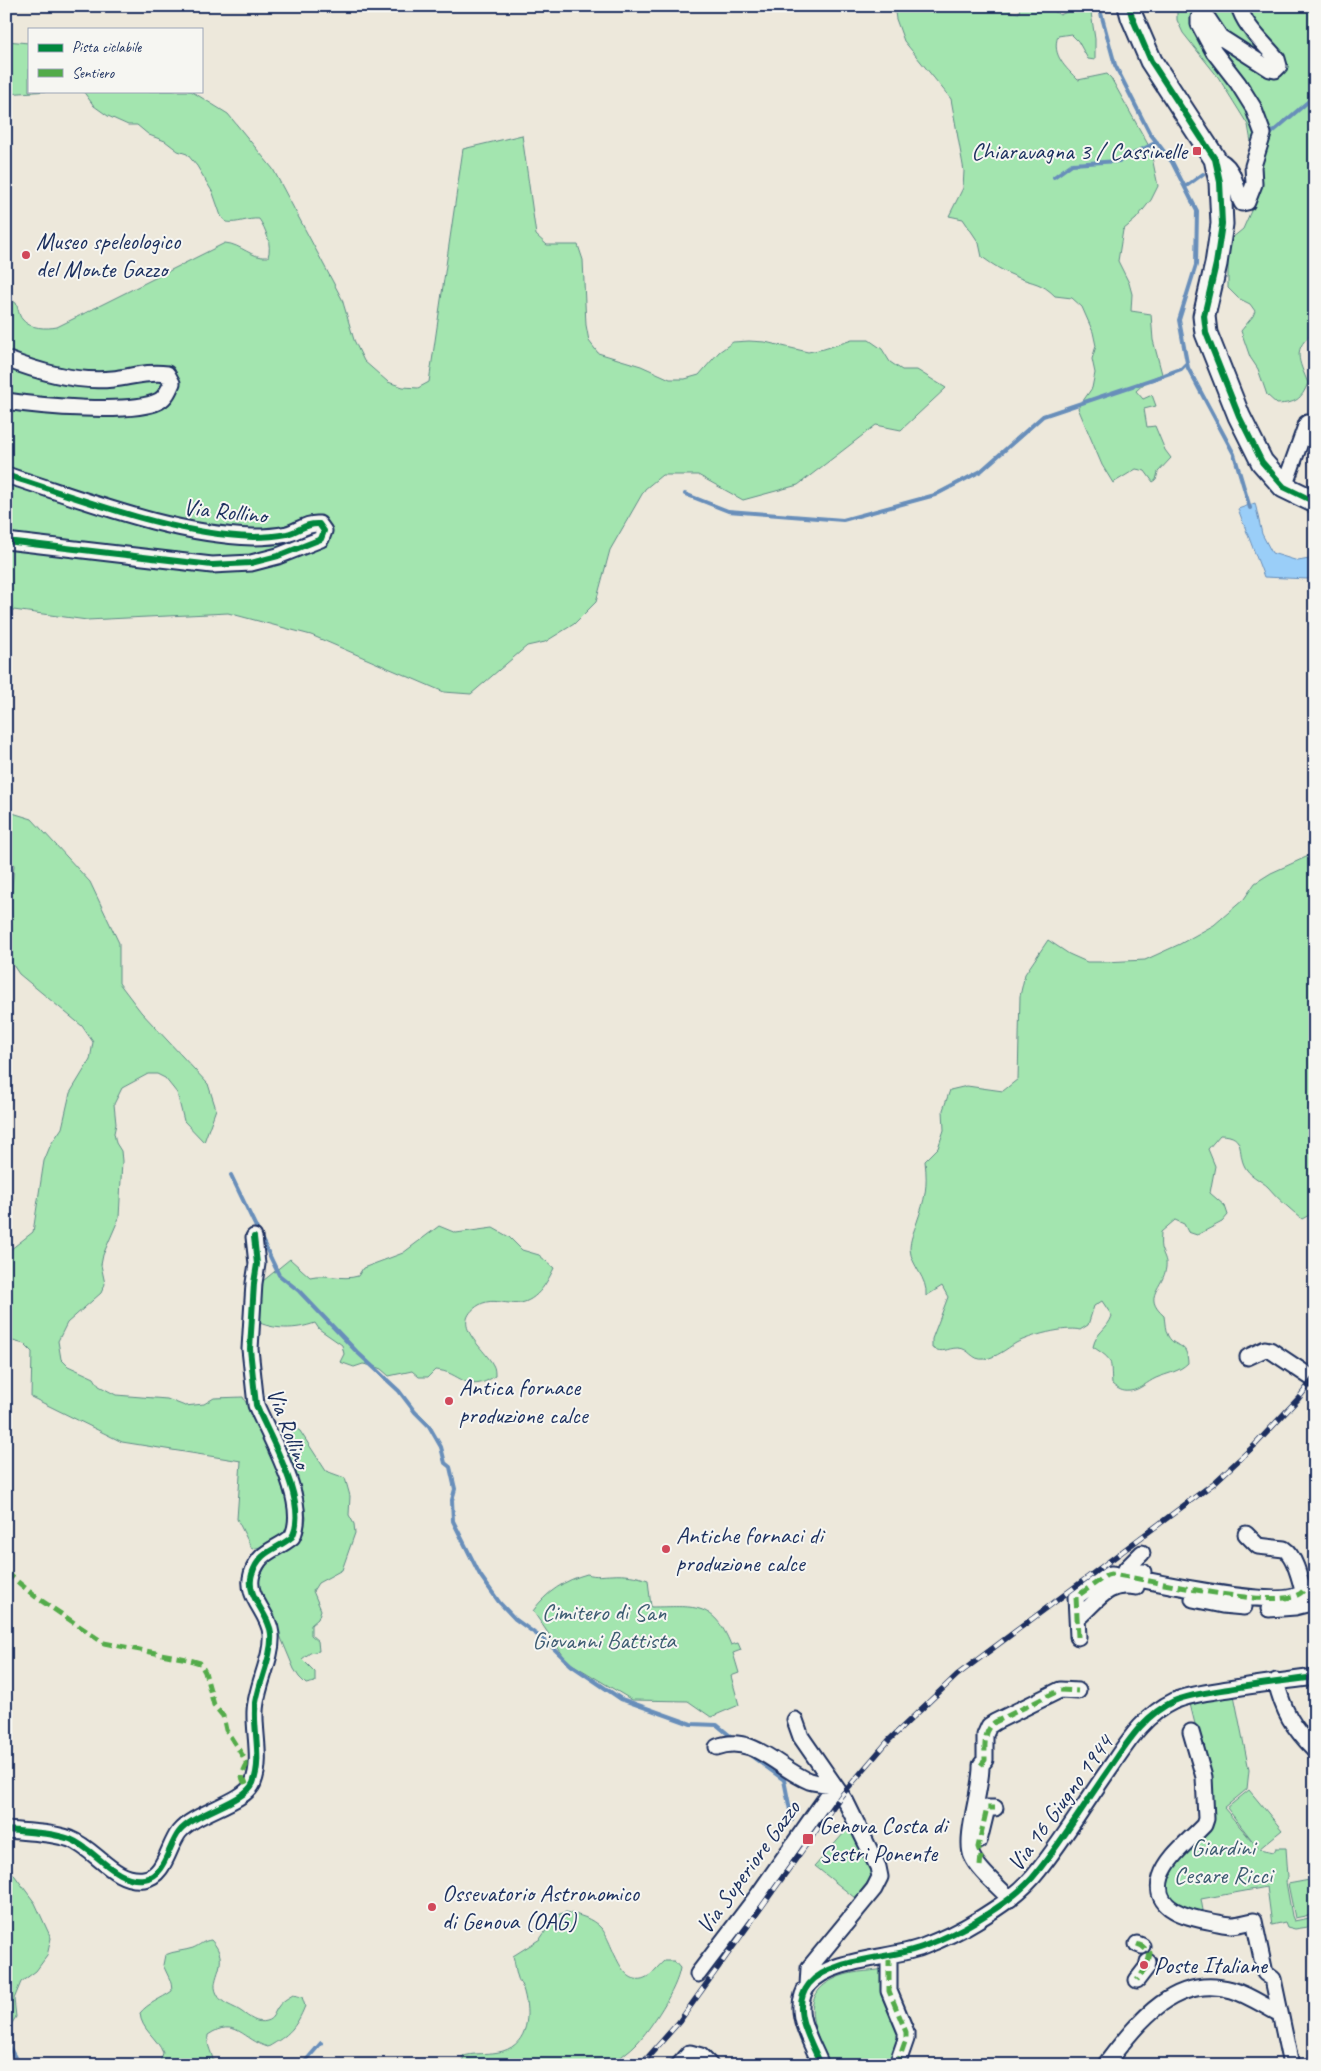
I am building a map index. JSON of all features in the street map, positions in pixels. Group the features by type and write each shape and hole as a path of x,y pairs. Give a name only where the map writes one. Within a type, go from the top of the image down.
{"street":[{"path":"1129,6 1132,18 1151,61 1215,159 1220,182 1222,224 1216,264 1204,316 1206,333 1228,392 1262,462 1284,487 1315,502"},
{"path":"1215,159 1222,161 1230,169 1242,203 1247,202 1254,184 1253,166 1263,134 1253,107 1238,83 1214,52 1199,24 1199,18 1203,16 1208,19 1220,37 1270,69 1275,70 1280,66 1277,59 1241,15 1239,6"},
{"path":"6,359 27,367 76,379 112,379 155,372 167,374 172,383 169,392 158,401 116,408 6,401"},
{"path":"1284,487 1307,422"},
{"name":"Via Rollino","path":"6,475 129,513 201,532 254,537 288,534 306,525 313,524 319,524 324,531 321,538 278,556 251,563 222,564 6,541"},
{"name":"Via Rollino","path":"6,1830 53,1835 69,1839 78,1843 128,1878 144,1879 152,1877 159,1871 178,1833 188,1824 238,1797 253,1784 257,1766 255,1711 271,1633 252,1593 251,1580 261,1556 292,1537 297,1520 296,1505 286,1470 256,1405 254,1393 250,1348 254,1283 258,1264 254,1237"},
{"path":"1248,1358 1265,1350 1270,1350 1315,1380"},
{"path":"1246,1534 1258,1546 1287,1551 1309,1590"},
{"path":"1142,1554 1126,1569 1234,1590 1270,1593 1309,1590"},
{"path":"1078,1638 1076,1597 1111,1574 1236,1596 1270,1599 1300,1595 1309,1590"},
{"path":"1079,1617 1109,1589 1122,1585 1222,1606 1271,1609 1295,1607 1315,1602"},
{"name":"Via 16 Giugno 1944","path":"808,1985 818,1975 829,1969 922,1947 974,1922 1010,1899 1037,1872 1128,1741 1153,1714 1175,1701 1195,1694 1276,1681 1315,1677"},
{"path":"1276,1681 1284,1710 1298,1733 1315,1750"},
{"path":"1010,1899 973,1857 970,1847 981,1764 985,1760 986,1735 989,1726 995,1722 1060,1690 1078,1691"},
{"path":"795,1720 801,1737 832,1785 846,1802 859,1826 878,1867 880,1877 874,1889 809,1968 808,1985 800,2008 803,2024 821,2065"},
{"path":"1191,1732 1204,1776 1206,1819 1204,1825 1172,1858 1164,1871 1159,1886 1161,1898 1166,1905 1191,1918 1232,1925 1254,1921 1265,1973 1273,1979 1291,2065"},
{"path":"717,1748 724,1745 743,1744 754,1748 781,1767 810,1781 832,1785"},
{"name":"Via Superiore Gazzo","path":"698,1974 758,1895 831,1791 832,1785"},
{"path":"980,1866 981,1855 978,1847 987,1808 995,1808"},
{"path":"890,1956 889,1991 906,2032 906,2039 897,2065"},
{"path":"1138,1980 1147,1967 1148,1962"},
{"path":"1105,2065 1149,2012 1166,2000 1193,1989 1213,1987 1241,1993 1280,2014"},
{"path":"679,2065 690,2054 701,2056 710,2065"}],"green space":[{"path":"894,6 1005,6 1012,12 1019,13 1020,6 1053,6 1054,11 1060,15 1073,9 1074,6 1090,6 1095,39 1095,60 1088,59 1078,41 1071,34 1058,36 1056,49 1058,55 1078,80 1107,74 1111,78 1150,148 1158,186 1151,200 1136,219 1123,230 1118,261 1129,283 1132,294 1131,311 1151,314 1153,340 1162,374 1148,380 1136,391 1143,399 1152,395 1156,406 1144,409 1147,427 1155,426 1165,450 1171,458 1158,472 1156,480 1153,482 1145,471 1136,469 1113,483 1102,465 1078,408 1092,388 1095,373 1092,359 1096,346 1093,332 1082,307 1072,298 1055,296 1041,286 1003,271 990,263 982,257 979,243 963,219 949,216 963,188 964,171 951,99 904,41 896,19"},
{"path":"1177,6 1315,6 1315,332 1307,338 1300,349 1299,355 1308,383 1300,397 1289,403 1277,404 1267,395 1241,331 1255,311 1250,304 1238,298 1228,288 1228,251 1232,238 1243,229 1254,204 1254,159 1248,125 1218,77 1183,33 1177,20"},
{"path":"6,41 28,43 28,92 34,92 6,94"},
{"path":"84,92 193,92 228,114 273,169 342,299 354,340 364,361 388,382 403,387 418,388 429,382 463,149 522,135 536,235 547,245 578,245 583,260 586,325 589,341 598,353 641,366 670,379 685,379 699,375 719,352 733,342 765,342 808,352 852,340 869,340 882,349 890,362 902,370 917,370 946,388 901,430 876,425 798,485 743,500 698,475 662,475 645,489 610,550 596,602 574,624 545,642 527,646 471,694 444,692 311,635 228,613 87,620 6,609 6,297 16,303 21,318 29,325 43,328 57,327 225,243 257,256 268,257 269,252 268,237 259,219 226,222 221,216 213,193 197,166 187,154 178,151 165,141 149,135 137,125 128,125 108,116 94,106"},
{"path":"6,811 32,819 90,882 119,943 119,983 141,1012 208,1084 216,1109 204,1142 184,1121 177,1093 165,1078 157,1074 148,1074 122,1088 114,1104 116,1124 114,1133 116,1143 121,1151 122,1161 119,1218 103,1255 101,1265 105,1284 101,1293 67,1323 58,1341 61,1359 68,1366 94,1378 99,1386 116,1395 167,1399 185,1406 204,1404 214,1398 243,1397 268,1445 284,1484 288,1502 289,1519 285,1532 279,1539 270,1544 252,1549 237,1519 241,1461 122,1442 31,1397 32,1352 24,1344 13,1341 6,1349 6,1253 33,1232 44,1161 51,1144 62,1128 70,1093 90,1060 93,1042 82,1026 19,974 9,959 11,938 9,920 14,865 6,853"},
{"path":"1315,853 1315,1212 1302,1219 1247,1170 1240,1147 1235,1138 1220,1135 1208,1149 1215,1166 1210,1193 1225,1206 1228,1215 1222,1222 1197,1235 1188,1232 1184,1224 1175,1220 1161,1232 1161,1246 1166,1267 1154,1297 1154,1303 1164,1316 1168,1336 1174,1343 1186,1351 1188,1363 1140,1388 1122,1391 1112,1384 1110,1362 1105,1355 1093,1347 1094,1342 1112,1316 1102,1301 1094,1306 1088,1325 1080,1330 1066,1329 1030,1337 989,1358 980,1359 958,1348 942,1351 932,1348 932,1339 948,1297 942,1286 926,1296 924,1283 913,1261 910,1249 911,1239 925,1193 925,1161 938,1148 944,1130 943,1110 950,1090 967,1086 1003,1091 1018,1079 1020,996 1025,974 1048,940 1069,954 1087,962 1145,960 1180,944 1214,925 1244,899 1255,883 1271,873"},
{"path":"439,1226 456,1233 493,1228 509,1237 522,1250 539,1255 554,1268 547,1282 531,1299 517,1303 486,1302 470,1312 467,1328 495,1369 495,1376 485,1382 470,1383 444,1371 435,1370 428,1377 419,1377 412,1371 389,1376 381,1369 373,1366 363,1364 354,1367 340,1362 344,1354 342,1345 319,1329 315,1323 285,1328 255,1321 258,1285 290,1259 310,1277 346,1278 358,1276 363,1268 403,1253"},
{"path":"295,1428 300,1431 326,1471 345,1478 350,1496 349,1515 354,1524 355,1533 342,1570 318,1583 313,1591 321,1610 318,1619 311,1625 311,1635 318,1641 319,1651 310,1653 302,1659 315,1672 315,1682 306,1684 294,1669 274,1621 267,1613 259,1587 260,1577 269,1560 294,1543 303,1534 306,1518 302,1491 286,1447"},
{"name":"Cimitero di San Giovanni Battista","path":"587,1574 597,1576 626,1575 648,1580 651,1607 690,1607 709,1613 724,1630 731,1645 738,1643 741,1650 733,1653 739,1673 731,1676 739,1705 711,1717 688,1701 632,1700 567,1661 533,1611 544,1598 557,1588"},
{"name":"Giardini Cesare Ricci","path":"1234,1695 1249,1770 1247,1789 1224,1808 1258,1848 1227,1808 1249,1790 1282,1830 1259,1849 1274,1852 1276,1848 1286,1848 1288,1877 1286,1882 1292,1916 1294,1921 1315,1917 1315,1926 1295,1929 1287,1927 1285,1922 1272,1925 1267,1887 1201,1899 1204,1916 1185,1909 1168,1897 1166,1883 1172,1866 1211,1826 1200,1744 1190,1704"},
{"path":"851,1825 873,1875 855,1898 815,1866"},
{"path":"6,1864 35,1903 51,1938 47,1956 36,1971 21,1982 14,1999 16,2017 6,2032"},
{"path":"1315,1879 1315,1914 1295,1918 1288,1884"},
{"path":"566,1912 589,1919 601,1928 619,1964 632,1978 640,1979 650,1975 664,1961 674,1961 680,1968 669,1997 656,2018 637,2043 613,2065 466,2065 462,2057 503,2051 512,2047 523,2035 527,2018 526,2001 513,1956 540,1939 557,1915"},
{"path":"211,1940 220,1956 215,1988 219,1997 225,2003 259,2022 271,2019 281,2003 293,1995 302,1997 305,2006 291,2030 268,2047 259,2044 239,2031 226,2028 208,2035 213,2065 157,2065 163,2053 143,2024 140,2013 172,1991 171,1982 163,1965 165,1955 193,1948"},
{"path":"884,1969 903,2036 894,2065 830,2065 820,2042 813,2018 812,2007 815,1996 822,1987 840,1976"}],"water":[{"path":"1255,503 1262,534 1272,553 1298,561 1315,558 1315,577 1308,579 1264,577 1238,509"}],"waterway":[{"path":"1099,6 1115,65 1149,132 1172,162 1197,211 1196,265 1179,320 1188,368 1234,454 1250,508"},
{"path":"1268,136 1310,100 1315,99"},
{"path":"1054,177 1072,164 1119,161 1157,142"},
{"path":"1185,187 1203,174"},
{"path":"685,494 728,511 843,520 935,495 981,471 1043,416 1181,369 1187,363"},
{"path":"231,1175 279,1275 299,1291 357,1352 399,1391 415,1412 429,1426 441,1447 445,1463 450,1467 455,1489 452,1500 453,1521 480,1575 499,1602 515,1619 547,1642 571,1665 621,1699 691,1724 717,1725 734,1739"},
{"path":"746,1752 784,1780 792,1820"},
{"path":"6,2032 8,2045 17,2061 23,2065"},
{"path":"302,2065 321,2043"}],"railway":[{"path":"641,2065 679,2022 841,1796 889,1740 957,1675 1214,1483 1255,1445 1298,1399 1315,1377"}],"marked path":[{"path":"6,1572 36,1597 104,1643 200,1663 205,1672 214,1705 223,1716 226,1730 246,1761 242,1778 244,1782 254,1778"},
{"path":"1078,1637 1076,1597 1111,1574 1243,1597 1270,1599 1291,1597 1303,1591"},
{"path":"981,1765 985,1760 985,1744 988,1730 995,1722 1060,1690 1078,1691"},
{"path":"980,1866 981,1855 978,1847 987,1808 995,1808"},
{"path":"1137,1944 1150,1953 1147,1967 1137,1980"},
{"path":"889,1956 889,1991 906,2032 906,2039 897,2065"}],"cycle path":[{"path":"1129,6 1151,61 1215,159 1220,182 1222,224 1216,264 1204,316 1206,333 1239,416 1262,462 1284,487 1315,502"},
{"path":"6,475 97,505 190,530 261,537 287,534 310,525 319,524 324,531 321,539 278,556 251,563 212,565 6,541"},
{"path":"6,1830 46,1834 70,1839 123,1876 133,1879 144,1879 151,1877 161,1867 175,1838 186,1825 240,1796 253,1783 257,1766 256,1701 269,1653 271,1634 266,1619 254,1597 251,1582 252,1574 255,1566 264,1555 292,1537 296,1523 296,1507 286,1470 256,1405 250,1349 257,1264 254,1237"},
{"path":"821,2065 801,2014 803,1994 809,1984 819,1975 846,1964 922,1947 970,1925 1010,1899 1032,1879 1065,1835 1136,1732 1163,1707 1174,1701 1201,1694 1315,1677"}],"place":[{"name":"Chiaravagna 3 / Cassinelle","path":"1197,151"},
{"name":"Museo speleologico del Monte Gazzo","path":"26,255"},
{"name":"Antica fornace produzione calce","path":"449,1401"},
{"name":"Antiche fornaci di produzione calce","path":"666,1549"},
{"name":"Genova Costa di Sestri Ponente","path":"808,1839"},
{"name":"Ossevatorio Astronomico di Genova (OAG)","path":"432,1907"},
{"name":"Poste Italiane","path":"1144,1965"}]}
